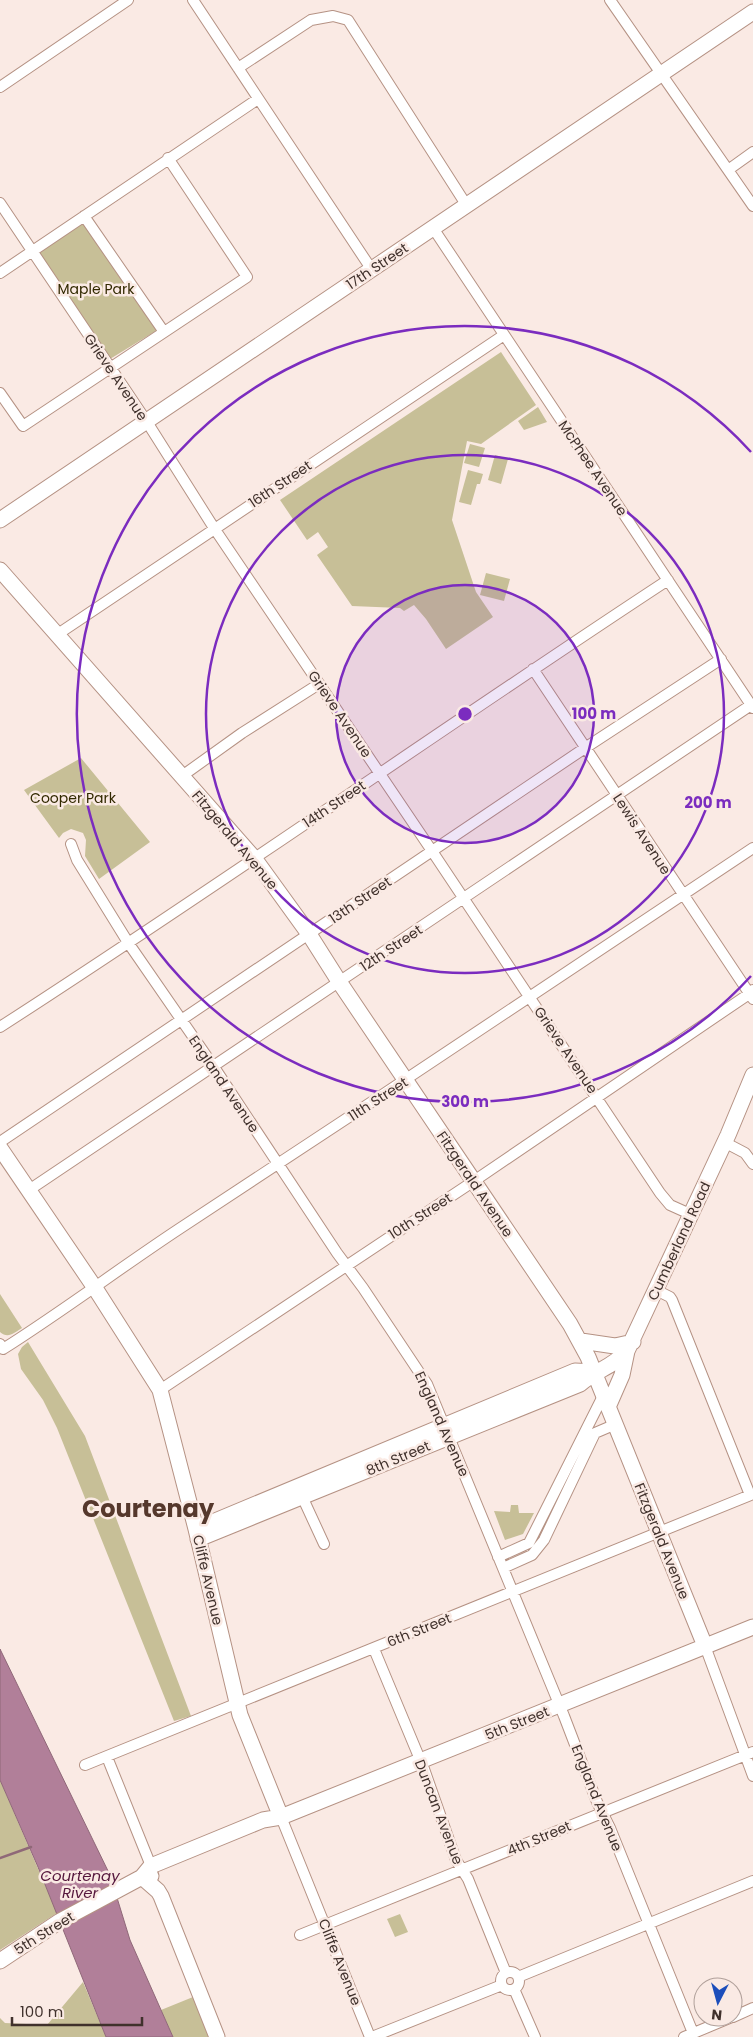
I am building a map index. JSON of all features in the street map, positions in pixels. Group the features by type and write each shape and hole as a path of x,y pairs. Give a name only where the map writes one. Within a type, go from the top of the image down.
{"street":[{"path":"0,87 128,0"},
{"path":"193,0 372,270"},
{"path":"610,0 753,206"},
{"name":"17th Street","path":"0,520 753,12"},
{"path":"238,68 311,20 332,16 348,20 467,206"},
{"path":"0,273 258,99"},
{"path":"728,170 753,152"},
{"path":"0,393 23,426 247,277 168,158"},
{"name":"Grieve Avenue","path":"0,203 147,422 214,528 664,1199 674,1207 690,1214"},
{"path":"84,216 164,332"},
{"name":"McPhee Avenue","path":"433,228 752,706"},
{"name":"16th Street","path":"58,634 504,335"},
{"name":"Fitzgerald Avenue","path":"0,570 254,858 309,934 405,1081 581,1341 749,1753 753,1776"},
{"name":"14th Street","path":"0,1028 129,944 533,669 668,580"},
{"name":"13th Street","path":"0,1142 585,748 721,659"},
{"name":"Lewis Avenue","path":"533,669 683,895 752,994"},
{"path":"182,776 242,733 319,684"},
{"name":"12th Street","path":"29,1190 752,706"},
{"name":"England Avenue","path":"71,844 77,860 129,944 214,1067 346,1265 396,1335 427,1384 649,1924 688,2035"},
{"name":"11th Street","path":"2,1346 95,1288 172,1234 753,848"},
{"name":"10th Street","path":"160,1390 752,994"},
{"name":"Cumberland Road","path":"498,1557 529,1543 605,1402 622,1375 630,1346 753,1075"},
{"path":"724,1142 745,1153 753,1164"},
{"name":"Cliffe Avenue","path":"0,1148 95,1288 160,1390 197,1534 237,1704 371,2037"},
{"path":"656,1290 672,1300 752,1495"},
{"path":"581,1341 615,1346 630,1346"},
{"name":"8th Street","path":"197,1534 255,1503 300,1492 369,1455 447,1431 575,1371 594,1372 612,1365 630,1346"},
{"path":"503,1568 532,1555 544,1540 595,1433 616,1424"},
{"path":"300,1492 324,1544"},
{"name":"6th Street","path":"85,1765 183,1724 374,1649 658,1531 752,1495"},
{"name":"5th Street","path":"0,1960 60,1921 142,1876 262,1820 281,1817 421,1762 753,1627"},
{"name":"Duncan Avenue","path":"374,1649 421,1762 456,1860 468,1879 506,1973"},
{"name":"4th Street","path":"300,1936 749,1753"},
{"path":"107,1757 142,1876 158,1891 217,2037"},
{"path":"262,1820 270,1789"},
{"name":"5th Street","path":"142,1876 153,1876 268,1829 281,1817"},
{"path":"518,1977 753,1881"},
{"path":"506,1973 514,1973 518,1977 518,1985 514,1989 506,1989 502,1985 502,1977 506,1973"},
{"path":"371,2037 502,1985"},
{"path":"514,1989 535,2037"},
{"path":"688,2035 708,2027"}],"green space":[{"name":"Maple Park","path":"85,222 159,329 110,359 37,254"},
{"path":"501,352 536,405 481,444 467,441 452,520 476,592 493,617 446,649 414,605 404,611 400,608 352,606 317,555 328,547 318,532 307,540 280,500"},
{"path":"538,407 547,422 524,430 518,421"},
{"path":"470,444 485,448 479,467 464,463"},
{"path":"495,455 508,459 501,484 488,480"},
{"path":"468,470 483,474 480,484 477,484 471,505 459,502"},
{"path":"486,573 510,579 504,601 480,595"},
{"name":"Cooper Park","path":"81,758 150,842 99,879 85,856 86,840 83,833 71,829 63,833 59,838 24,790"},
{"path":"0,1294 22,1328 8,1335 0,1332"},
{"path":"28,1342 85,1436 191,1716 174,1721 57,1428 43,1400 21,1369 18,1354"},
{"path":"511,1505 518,1505 519,1513 534,1513 523,1534 505,1540 494,1511 510,1512"},
{"path":"0,1780 57,1913 0,1950"},
{"path":"400,1914 408,1932 395,1937 387,1919"},
{"path":"83,1982 106,2037 0,2037 0,2018 5,2023 47,2025"},
{"path":"193,1997 209,2037 173,2037 161,2010"}],"water":[{"name":"Courtenay River","path":"0,1649 110,1875 130,1940 173,2037 106,2037 38,1867 0,1780"}],"waterway":[{"path":"0,1858 31,1847"}],"district":[{"name":"Courtenay","path":"148,1509"}]}
